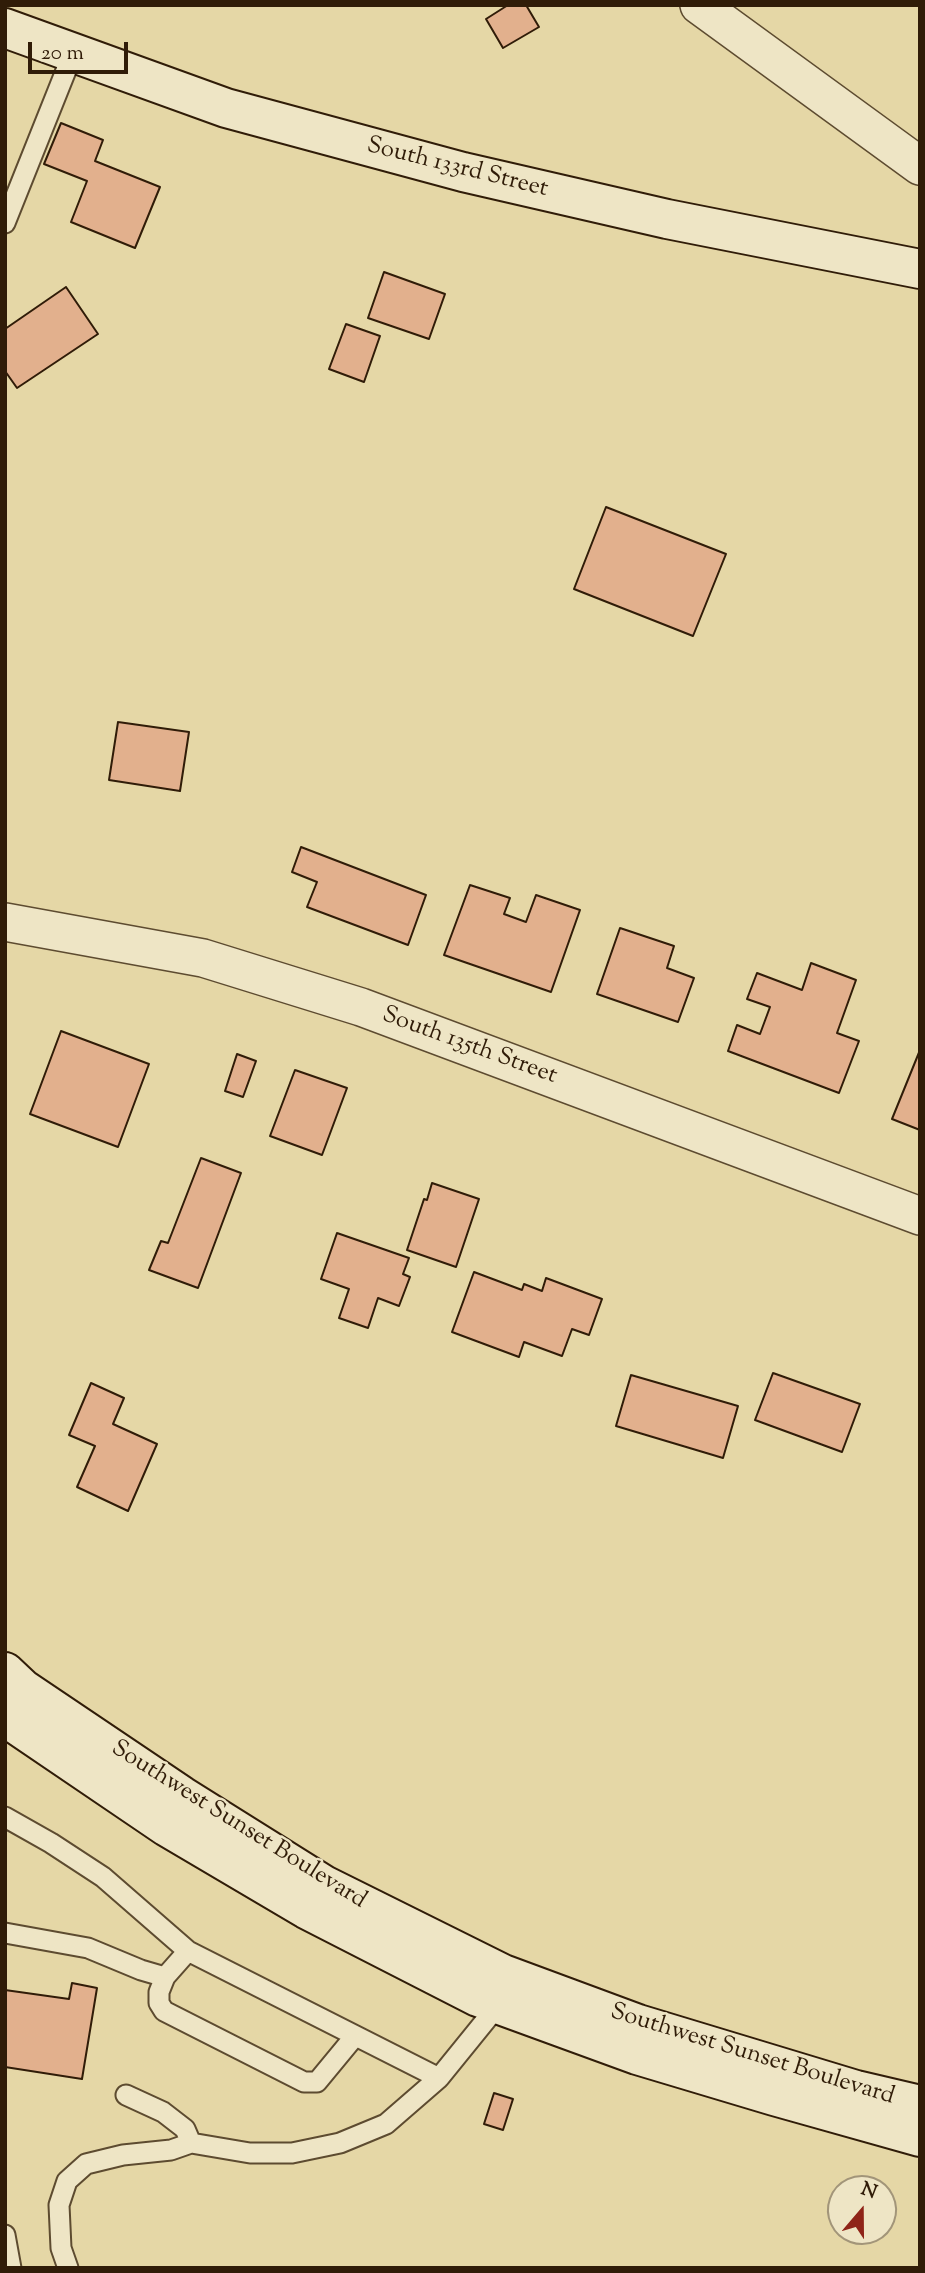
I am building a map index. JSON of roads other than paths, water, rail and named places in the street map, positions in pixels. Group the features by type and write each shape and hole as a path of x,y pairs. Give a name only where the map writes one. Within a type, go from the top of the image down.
{"main road":[{"name":"South 133rd Street","path":"5,28 226,108 463,172 667,219 920,268"},
{"name":"Southwest Sunset Boulevard","path":"5,1672 23,1689 182,1797 324,1885 503,1974 638,2024 856,2090 920,2105"},
{"name":"Southwest Sunset Boulevard","path":"5,1717 167,1827 306,1909 478,1997 637,2054 920,2137"}],"street":[{"path":"699,5 920,166"},
{"name":"South 135th Street","path":"5,922 203,958 361,1007 920,1216"}],"lane":[{"path":"5,223 73,53"},
{"path":"5,1817 103,1877 188,1951 439,2078"},
{"path":"5,1933 88,1948 165,1978"},
{"path":"188,1951 165,1978 159,1992 159,2003 164,2011 304,2082 317,2082 355,2036"},
{"path":"68,2268 61,2248 59,2205 67,2181 86,2164 124,2155 172,2150 191,2143 250,2153 292,2153 340,2143 386,2124 439,2078 499,2004"},
{"path":"126,2095 163,2112 185,2129 191,2143"},
{"path":"5,2235 11,2268"}]}
